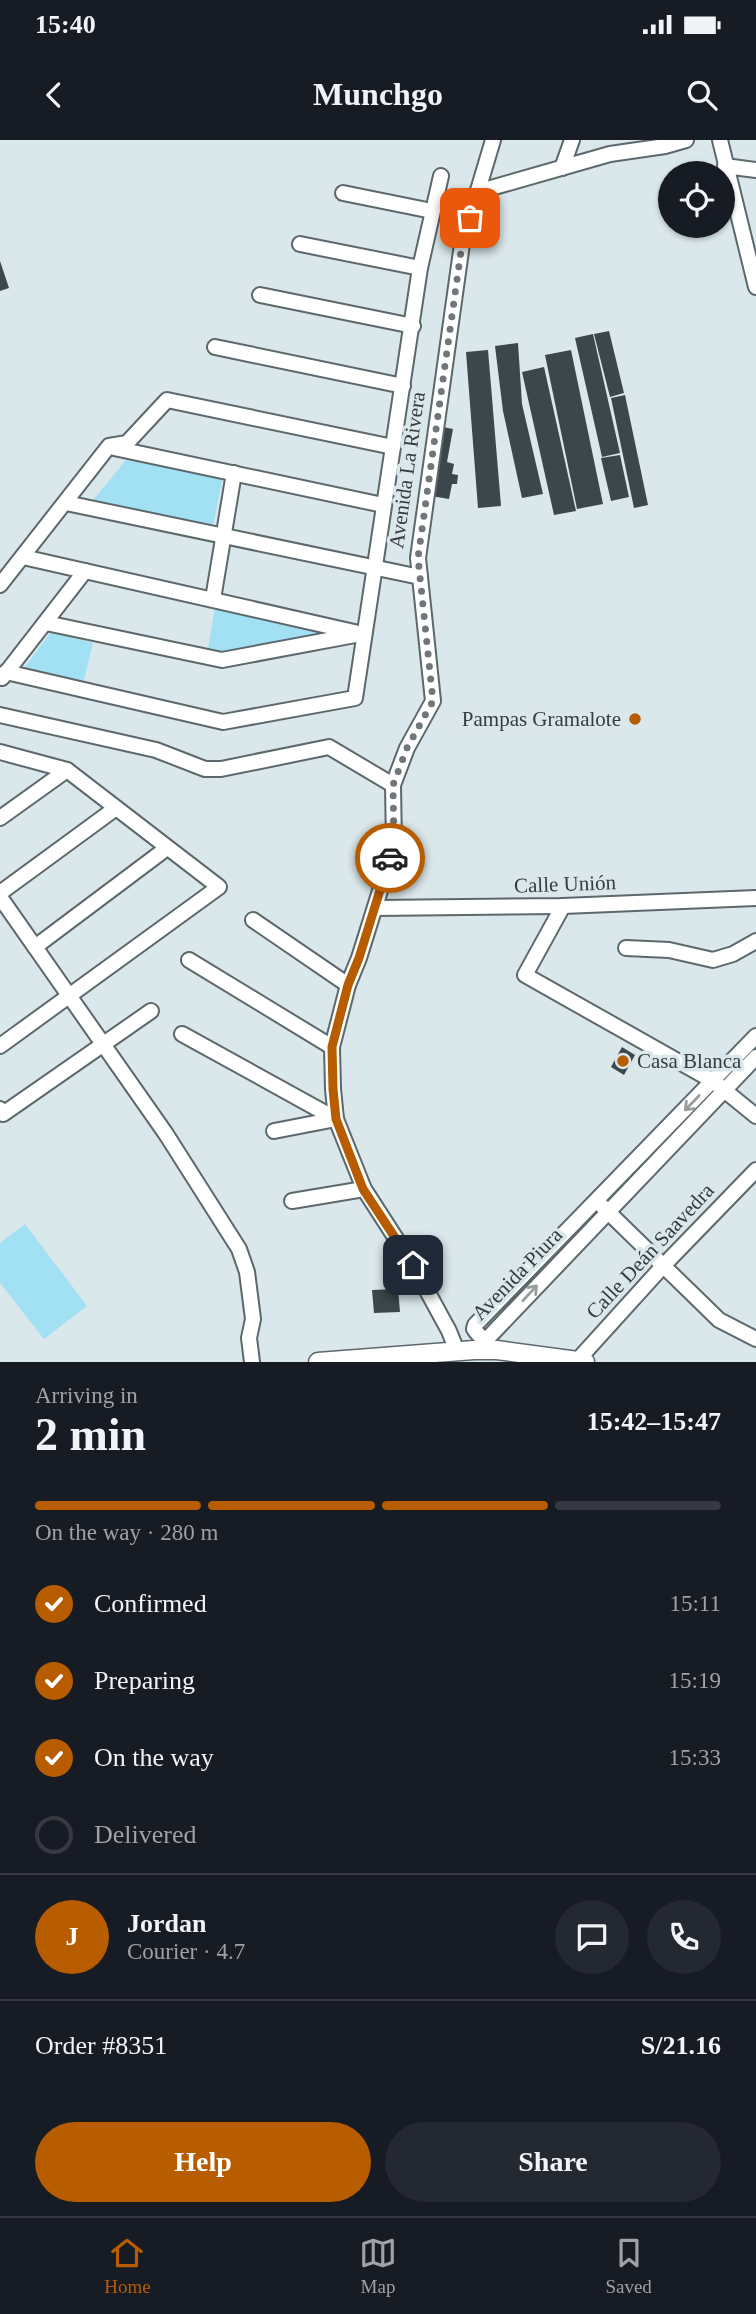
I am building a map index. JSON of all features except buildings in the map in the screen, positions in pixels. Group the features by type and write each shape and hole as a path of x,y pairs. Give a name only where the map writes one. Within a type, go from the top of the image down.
{"main road":[{"path":"318,1362 497,1350 580,1361"}],"street":[{"name":"Avenida La Rivera","path":"457,1351 413,1265 363,1189 336,1119 332,1047 348,985 394,846 393,785 407,748 433,701 418,558 462,244 493,140"},
{"path":"562,168 572,140"},
{"path":"477,192 610,154 686,140"},
{"path":"720,140 724,161"},
{"path":"735,167 756,170"},
{"path":"85,571 3,676 223,722 355,698 421,268 441,176"},
{"path":"343,193 432,211"},
{"path":"735,204 755,279"},
{"path":"300,244 421,268"},
{"path":"260,295 413,326"},
{"path":"215,347 403,386"},
{"path":"0,585 109,446 128,443 167,400 393,447"},
{"path":"109,446 383,505"},
{"path":"213,599 234,473"},
{"path":"66,503 420,577"},
{"path":"23,557 363,634"},
{"path":"46,623 222,660 363,634"},
{"path":"0,715 156,750 205,769 221,769 329,747 393,785"},
{"path":"0,752 67,770 219,887 0,1046"},
{"path":"0,818 67,770"},
{"path":"116,808 0,895 166,1134 239,1249 247,1272 253,1319 249,1338 252,1362"},
{"path":"35,947 167,848"},
{"name":"Calle Unión","path":"375,908 563,906 756,898"},
{"path":"563,906 525,975 719,1086 756,1116"},
{"path":"253,920 348,985"},
{"path":"626,948 669,950 713,960 733,954 756,942"},
{"path":"189,960 332,1047"},
{"path":"0,1109 3,1114 151,1011"},
{"path":"183,1034 336,1119"},
{"name":"Avenida Piura","path":"719,1086 756,1036"},
{"name":"Avenida Piura","path":"449,1331 474,1329 482,1338 488,1338 602,1205 719,1086 756,1057"},
{"path":"274,1131 336,1119"},
{"name":"Calle Deán Saavedra","path":"580,1361 663,1266 756,1170"},
{"path":"292,1200 363,1189"},
{"path":"602,1205 719,1320 756,1339"}],"shaded area":[{"path":"126,460 223,476 213,526 93,500"},
{"path":"215,608 348,633 220,657 207,654"},
{"path":"51,632 93,643 84,680 22,671"},
{"path":"25,1224 87,1306 44,1339 0,1283 0,1243"}],"way so far":[{"path":"390,858 394,846 393,785 407,748 433,701 418,558 462,244 470,218"}],"place":[{"name":"Pampas Gramalote","path":"635,719"},
{"name":"Casa Blanca","path":"623,1061"}],"route":[{"path":"390,858 348,985 332,1047 333,1089 336,1119 363,1189 413,1265"}]}
